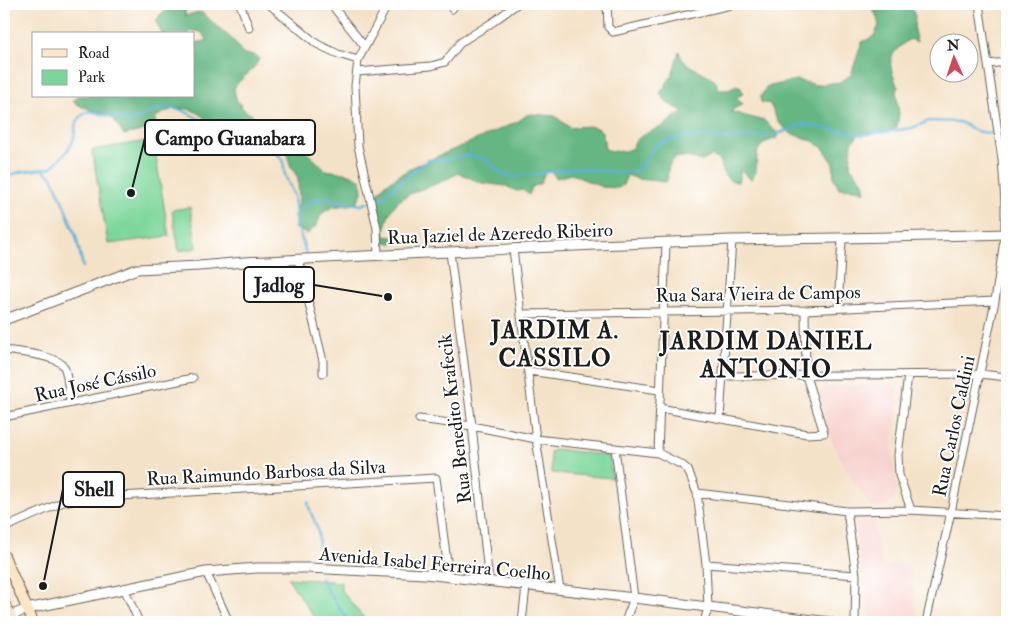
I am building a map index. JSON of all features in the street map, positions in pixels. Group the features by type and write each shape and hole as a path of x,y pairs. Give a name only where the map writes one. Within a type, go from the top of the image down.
{"main road":[{"path":"4,556 33,622"},
{"path":"4,603 11,619"}],"street":[{"path":"240,4 249,28"},
{"path":"269,4 318,44 338,54 358,60"},
{"path":"331,4 365,47"},
{"path":"378,255 377,228 358,146 355,86 358,60 388,4"},
{"path":"357,72 431,66 445,62 461,42 494,22 517,4"},
{"path":"607,4 608,27 613,32 735,4"},
{"name":"Rua Carlos Caldini","path":"926,622 980,374 1006,234 1004,179 979,4"},
{"path":"988,64 1007,62"},
{"name":"Rua Jaziel de Azeredo Ribeiro","path":"4,320 137,269 378,255 732,240 1006,234"},
{"path":"838,308 842,239"},
{"path":"720,418 732,240"},
{"path":"658,453 666,243"},
{"path":"513,249 536,439 560,590"},
{"name":"Rua Benedito Krafecik","path":"450,252 489,582"},
{"path":"298,259 323,361 323,373"},
{"name":"Rua Sara Vieira de Campos","path":"522,314 805,310 995,301"},
{"path":"659,408 807,434 824,434 806,376 805,310"},
{"path":"4,350 50,358 59,362 64,367 70,403"},
{"path":"529,371 660,390"},
{"path":"723,376 980,374 1007,377"},
{"path":"908,375 898,455 899,475 911,510"},
{"name":"Rua José Cássilo","path":"4,417 193,378"},
{"path":"419,419 472,426 536,439 658,453 675,460 688,470 697,493 706,564 708,608 704,622"},
{"path":"615,448 634,598 625,622"},
{"name":"Rua Raimundo Barbosa da Silva","path":"4,528 63,502 84,498 436,478 449,577"},
{"path":"697,493 847,510 911,510 1007,516"},
{"path":"847,510 856,575 856,622"},
{"path":"706,564 856,575"},
{"name":"Avenida Isabel Ferreira Coelho","path":"11,619 27,609 206,572 257,568 308,568 425,574 634,598 780,620 830,622"},
{"path":"206,572 229,622"},
{"path":"522,622 526,586"},
{"path":"124,588 139,622"},
{"path":"1006,622 1007,618"}],"shaded area":[{"path":"892,384 897,389 898,402 892,448 897,489 894,500 888,506 871,507 845,467 828,433 820,393 825,388"},
{"path":"873,521 881,566 909,564 918,622 870,621 856,536 857,523"}],"green space":[{"path":"177,4 186,4 185,16 198,12 202,13 234,41 243,54 254,55 259,58 255,66 234,88 236,99 244,110 294,141 326,170 350,174 361,180 362,193 356,204 332,207 321,214 317,225 307,234 295,228 295,215 299,204 298,178 291,167 286,151 278,152 260,144 245,144 235,141 216,130 206,119 192,110 180,108 156,117 154,130 149,129 124,135 109,116 82,107 73,101 76,98 195,98 195,43 206,41 207,39 201,32 161,32 156,21 161,14"},
{"path":"861,4 912,4 915,16 914,31 917,42 910,39 896,50 891,60 892,72 898,88 896,90 899,114 897,127 886,132 860,133 852,142 850,166 863,182 865,192 857,189 839,188 834,178 833,162 823,148 813,141 790,133 778,122 770,104 761,102 760,97 767,87 796,80 816,85 840,82 851,75 862,42 873,37 879,26 872,9"},
{"path":"679,51 685,62 716,82 718,90 728,90 737,86 741,88 743,94 736,98 743,104 732,110 732,112 764,120 779,134 777,138 767,142 758,150 755,173 752,179 741,170 738,182 731,181 725,176 719,160 712,156 702,161 687,157 673,160 668,170 666,182 638,179 627,175 623,185 618,188 602,187 571,174 556,178 552,172 547,171 541,183 532,187 529,195 523,190 517,191 506,186 482,183 459,173 411,193 397,202 392,208 384,236 399,238 404,241 390,243 382,239 378,213 378,193 387,183 413,167 517,122 527,115 555,116 570,128 596,127 602,132 605,149 619,152 632,148 641,136 665,125 682,113 681,110 667,103 660,93 672,76"},
{"path":"153,140 169,236 108,244 92,150"},
{"path":"190,207 197,248 179,251 172,210"},
{"path":"556,449 603,455 610,458 612,478 552,473 550,452"},
{"path":"288,578 341,582 341,590 367,622 317,622"}],"waterway":[{"path":"4,177 20,172 51,168 71,144 74,138 75,125 81,116 89,111 130,121 143,117 153,110 169,108 182,110 207,123 224,136 244,144 272,149 283,160 285,175 294,196 297,223 306,254"},
{"path":"296,211 308,205 315,198 322,200 328,197 333,200 361,205 383,197 428,160 446,160 469,155 487,160 497,171 512,177 576,168 625,173 638,170 657,144 673,139 697,136 723,139 773,136 803,124 863,135 912,128 929,121 960,122 976,131 1000,135 1007,134"},
{"path":"42,169 52,177 60,195 76,236 83,267"},
{"path":"308,502 318,531 318,549"},
{"path":"321,578 349,622"}],"place":[{"name":"Campo Guanabara","path":"131,193"},
{"name":"Jadlog","path":"388,297"},
{"name":"Shell","path":"43,586"}],"district":[{"name":"JARDIM A. CASSILO","path":"555,344"},
{"name":"JARDIM DANIEL ANTONIO","path":"766,355"}]}
